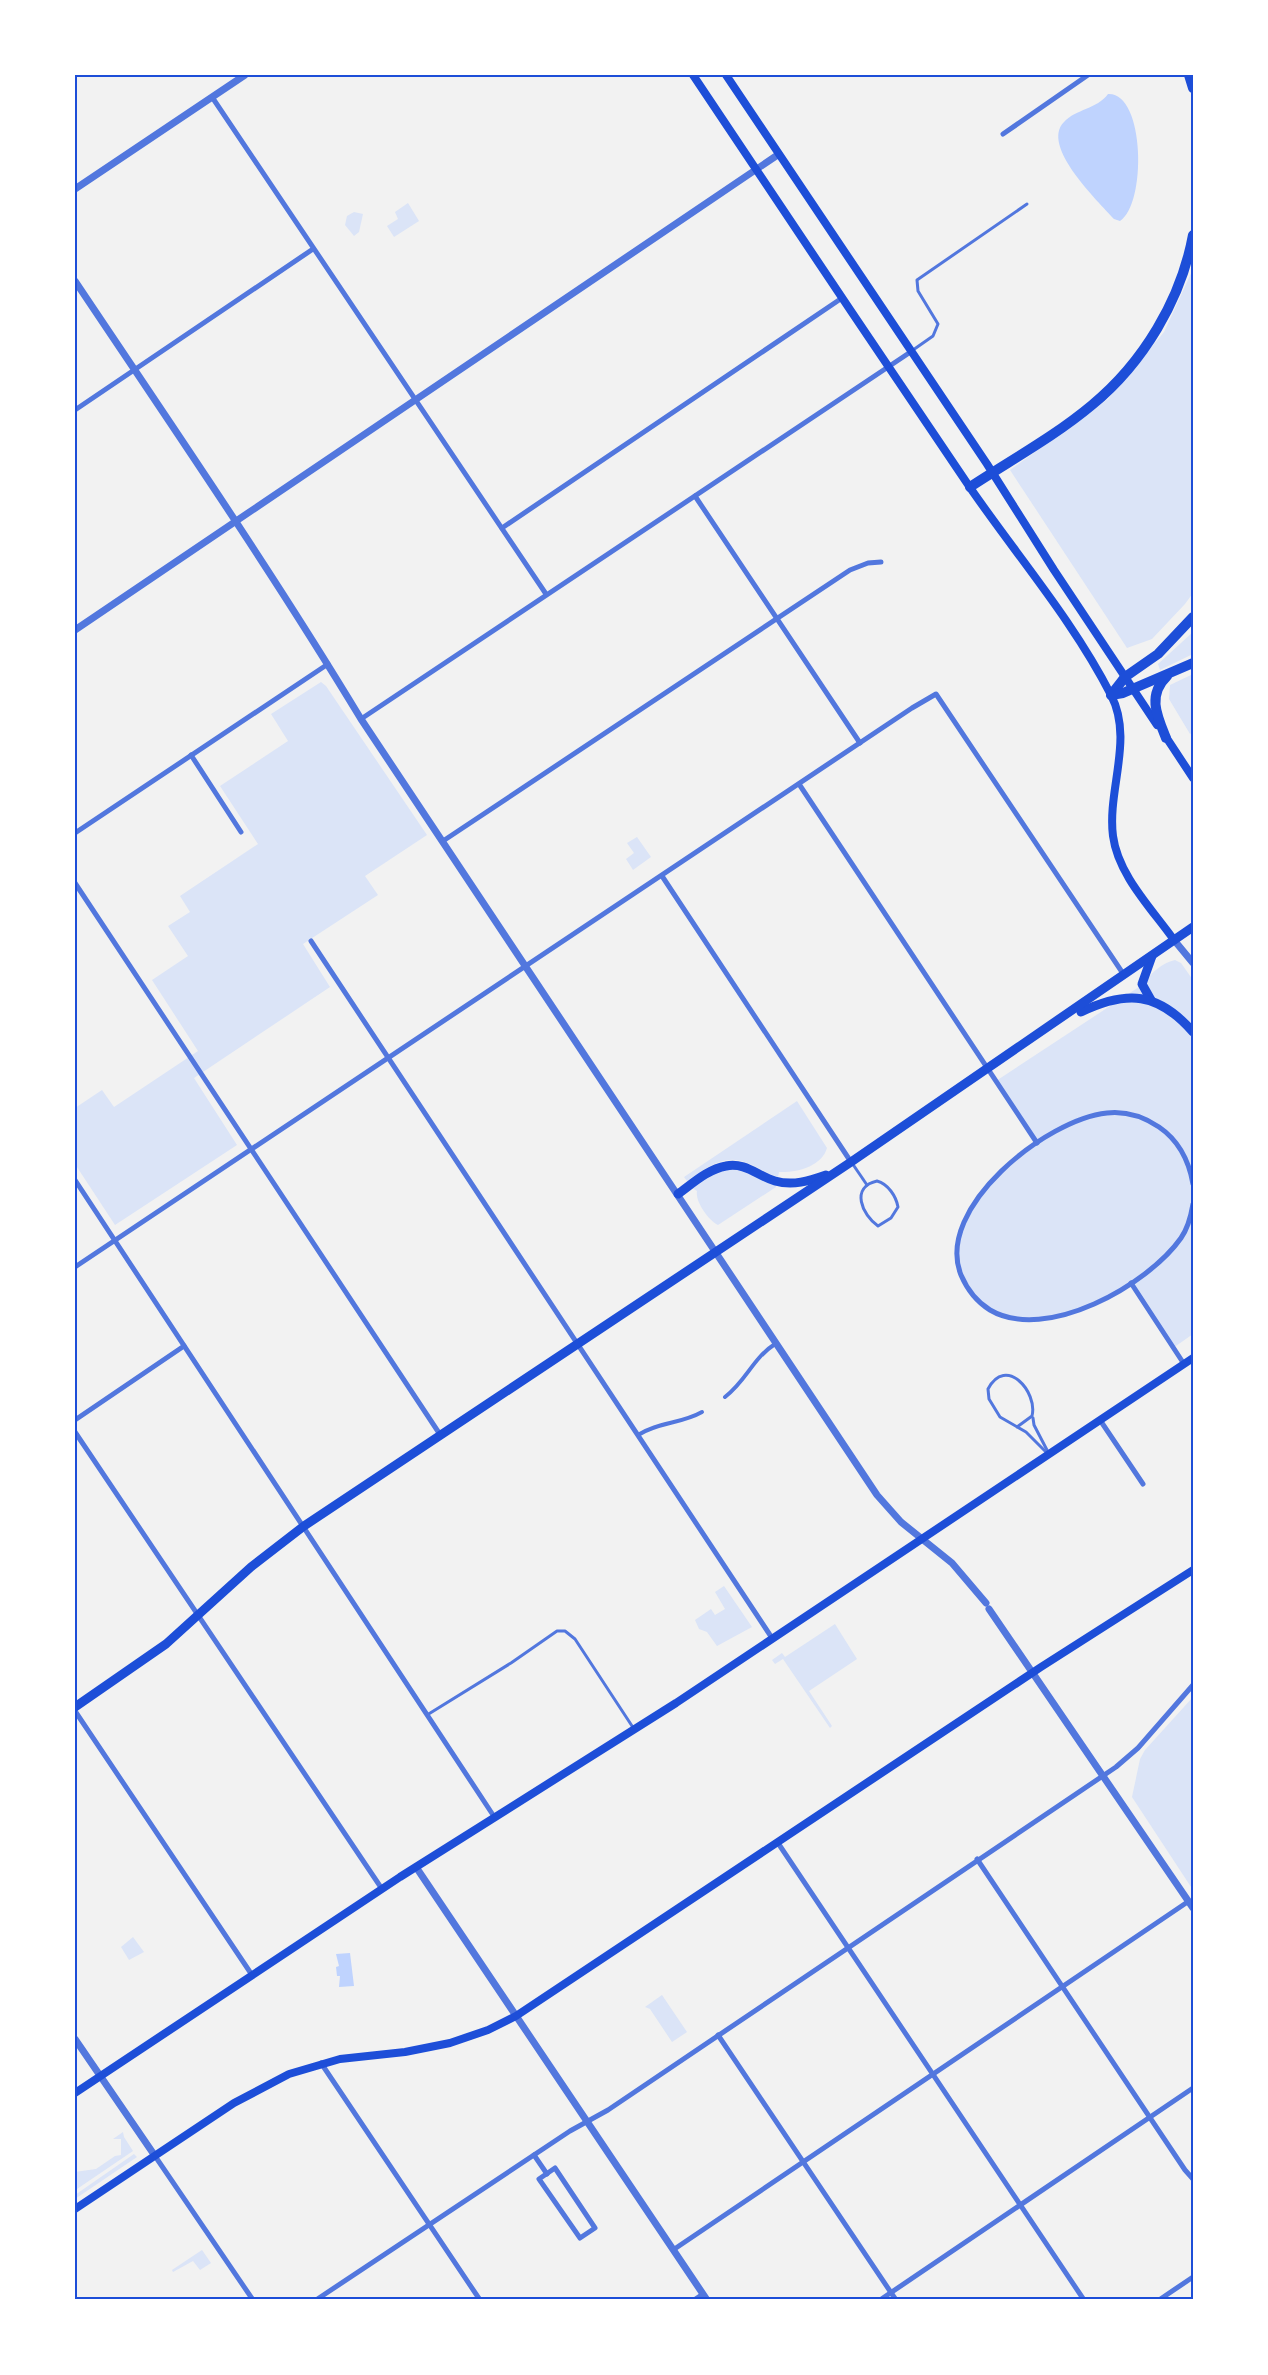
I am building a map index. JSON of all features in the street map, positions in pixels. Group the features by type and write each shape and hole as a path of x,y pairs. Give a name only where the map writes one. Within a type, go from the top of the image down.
{"highway":[{"path":"1190,75 1193,88"},
{"path":"970,487 1076,417 1123,375 1153,336 1167,310 1188,263 1193,234"},
{"path":"1111,695 1125,677 1158,654 1193,617"},
{"path":"1111,695 1193,663"},
{"path":"1166,738 1154,705 1158,687 1171,672"},
{"path":"75,1709 150,1656 199,1616 251,1567 304,1526 851,1162 1193,927"},
{"path":"1152,956 1143,974 1142,984 1152,1000"},
{"path":"1054,1024 1100,1003 1117,998 1137,997 1152,1000 1179,1017 1193,1032"},
{"path":"678,1194 712,1171 729,1165 746,1167 769,1179 786,1183 802,1182 839,1170"}],"main road":[{"path":"693,75 970,487 1063,619 1111,695 1117,711 1120,740 1113,816 1115,846 1120,860 1138,890 1174,940"},
{"path":"726,75 993,472 1193,778"},
{"path":"75,2093 382,1889 634,1729 1193,1358"},
{"path":"75,2210 255,2091 290,2074 321,2063 436,2046 477,2034 516,2016 1033,1673 1193,1570"}],"street":[{"path":"75,189 245,75"},
{"path":"1003,134 1088,75"},
{"path":"212,97 546,594"},
{"path":"75,630 779,154"},
{"path":"75,410 313,249"},
{"path":"75,281 328,664 361,719 882,1501 901,1522 952,1563 987,1606 1191,1905 1062,1986 673,2250"},
{"path":"502,528 842,298"},
{"path":"361,719 912,351"},
{"path":"695,496 860,743"},
{"path":"443,841 850,570 861,564 881,562"},
{"path":"75,833 328,664"},
{"path":"75,1267 936,694 1125,975"},
{"path":"191,755 241,832"},
{"path":"799,784 1037,1143"},
{"path":"662,876 851,1162"},
{"path":"75,883 441,1436"},
{"path":"311,940 772,1638"},
{"path":"1174,940 1193,963"},
{"path":"1193,1184 1188,1163 1175,1142 1156,1125 1137,1116 1114,1113 1096,1115 1069,1125 1037,1143 1000,1173 966,1218 957,1241 959,1270 969,1290 982,1305 998,1314 1030,1320 1056,1316 1088,1306 1131,1283 1157,1263 1180,1238 1188,1223 1193,1204"},
{"path":"75,1180 495,1818"},
{"path":"1131,1283 1184,1364"},
{"path":"725,1397 742,1382 759,1356 776,1343"},
{"path":"75,1420 184,1346"},
{"path":"638,1435 652,1427 681,1421 702,1412"},
{"path":"1100,1420 1143,1484"},
{"path":"75,1432 382,1889"},
{"path":"316,2300 534,2155 608,2109 1116,1767 1138,1748 1193,1685"},
{"path":"75,1709 252,1975"},
{"path":"778,1843 1084,2300"},
{"path":"977,1859 1193,2179"},
{"path":"416,1868 705,2297 694,2300"},
{"path":"718,2035 896,2300"},
{"path":"75,2039 253,2300"},
{"path":"321,2063 480,2300"},
{"path":"879,2300 1193,2088"},
{"path":"534,2155 547,2174"},
{"path":"555,2168 595,2228 579,2238 539,2179 547,2174 555,2168"},
{"path":"1159,2300 1193,2277"}],"lane":[{"path":"912,351 933,336 938,324 918,291 917,280 1027,204"},
{"path":"851,1162 867,1185"},
{"path":"877,1181 884,1184 897,1203 895,1214 878,1226 870,1219 862,1206 860,1195 867,1185 877,1181"},
{"path":"1008,1374 1017,1380 1032,1402 1034,1425 1048,1454 1026,1432 1000,1417 989,1399 988,1389 998,1377 1008,1374"},
{"path":"1017,1427 1032,1416"},
{"path":"427,1715 511,1663 556,1631 565,1631 575,1639 634,1729"}],"shaded area":[{"path":"408,203 419,221 394,237 387,226 398,219 395,212"},
{"path":"354,212 363,214 359,232 354,236 345,225 347,216"},
{"path":"1193,269 1193,593 1152,639 1127,648 1010,470 1108,399 1164,332"},
{"path":"1193,632 1193,654 1160,670 1158,664"},
{"path":"1193,674 1193,732 1190,734 1169,699 1170,685"},
{"path":"321,682 326,686 427,835 365,876 378,895 303,944 330,987 194,1078 237,1145 115,1225 75,1164 75,1108 102,1090 114,1107 198,1051 152,980 188,956 168,926 190,912 180,896 258,844 220,786 288,741 271,714"},
{"path":"637,837 651,857 633,870 626,859 634,853 627,843"},
{"path":"1175,960 1181,963 1193,980 1193,1334 1173,1348 1131,1284 1088,1306 1046,1318 1002,1316 974,1296 958,1263 962,1226 991,1183 1037,1143 996,1081 1145,983 1150,975 1162,966"},
{"path":"797,1101 827,1148 814,1164 801,1170 779,1172 778,1177 739,1160 730,1160 715,1164 687,1181 684,1177"},
{"path":"727,1168 743,1170 776,1187 718,1225 703,1210 697,1191 692,1188 711,1175"},
{"path":"724,1586 752,1627 717,1646 707,1632 699,1629 695,1620 711,1609 715,1615 725,1609 715,1592"},
{"path":"835,1624 857,1659 809,1691 832,1726 830,1728 783,1659 775,1664 772,1660 782,1653 785,1657"},
{"path":"1193,1697 1193,1890 1132,1797 1140,1759 1145,1750"},
{"path":"133,1937 144,1952 129,1960 121,1947"},
{"path":"662,1995 687,2032 672,2042 650,2009 645,2007"},
{"path":"123,2132 133,2151 77,2189 75,2172 96,2169 115,2156 121,2155 121,2139 113,2139"},
{"path":"134,2154 137,2157 75,2199 75,2195"},
{"path":"202,2250 211,2263 200,2270 193,2261 173,2272 172,2270"}],"water":[{"path":"1108,94 1120,98 1129,111 1138,150 1135,194 1129,211 1120,221 1114,219 1085,187 1074,173 1059,145 1059,132 1064,122 1074,114 1098,103"},
{"path":"350,1953 354,1986 339,1987 340,1976 337,1976 336,1967 339,1966 336,1954"}]}
